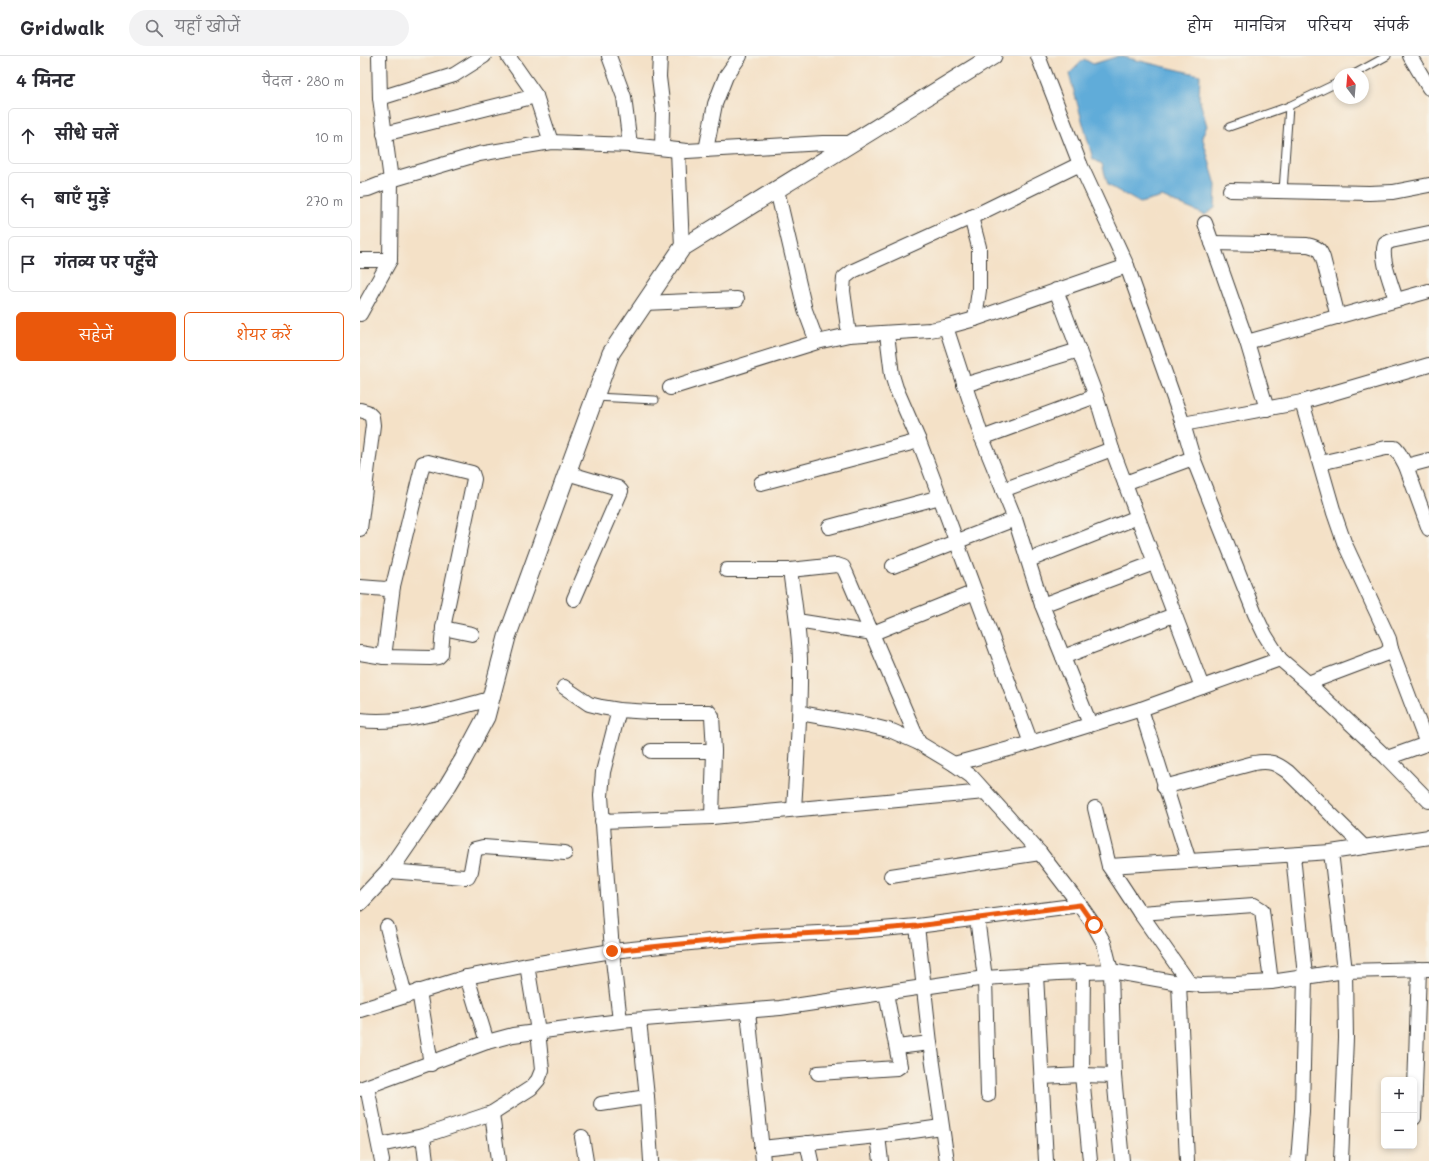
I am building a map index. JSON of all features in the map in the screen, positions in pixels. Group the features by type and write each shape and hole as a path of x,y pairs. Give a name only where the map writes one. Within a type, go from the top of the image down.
{"street":[{"path":"360,314 390,260 391,180 380,98 379,56"},
{"path":"380,98 454,75 484,56"},
{"path":"508,56 536,96 551,142"},
{"path":"610,56 624,97 630,145"},
{"path":"660,56 659,77 663,110 662,148"},
{"path":"706,150 714,104 726,76 740,56"},
{"path":"360,902 389,871 464,760 486,717 506,638 611,353 682,248 993,56"},
{"path":"1038,56 1080,164 1127,266 1183,424 1193,458 1255,614 1265,635 1280,659 1308,683 1387,758 1429,801"},
{"path":"1410,56 1429,88"},
{"path":"384,134 536,96"},
{"path":"360,190 368,189 391,180 479,154 551,142 630,145 678,150 706,150 823,143 852,144"},
{"path":"678,150 682,248"},
{"path":"849,335 843,291 844,278 853,271 1080,164"},
{"path":"1230,190 1369,193 1393,192 1429,185"},
{"path":"777,190 805,310 817,342"},
{"path":"974,215 979,248 979,290 975,319"},
{"path":"1205,223 1247,342 1267,409"},
{"path":"1396,300 1384,258 1383,251 1385,244 1391,241 1429,233"},
{"path":"1212,243 1315,246 1320,251 1323,258 1338,317"},
{"path":"360,260 390,260"},
{"path":"670,388 817,342 849,335 887,334 946,327 975,319 1127,266"},
{"path":"1056,290 1096,396 1112,449 1202,688"},
{"path":"1247,342 1429,291"},
{"path":"644,303 737,299"},
{"path":"946,327 982,438 1029,560 1042,605 1090,724"},
{"path":"887,334 892,375 896,388 919,441 1031,743"},
{"path":"964,385 1079,350"},
{"path":"1183,424 1302,402 1429,365"},
{"path":"982,438 1096,396"},
{"path":"1302,402 1334,514 1344,542 1389,639 1391,649 1428,743 1387,758"},
{"path":"360,410 366,412 372,417 373,425 360,529"},
{"path":"761,483 919,441"},
{"path":"1320,463 1391,447 1395,448 1406,466 1429,529"},
{"path":"1003,490 1112,449"},
{"path":"1125,483 1193,458"},
{"path":"1406,466 1429,460"},
{"path":"360,653 384,657 430,658 438,657 441,654 443,628 474,479 472,473 428,462 423,463 393,586 384,657"},
{"path":"567,473 618,488 622,491 574,599"},
{"path":"829,526 940,497"},
{"path":"1029,560 1138,517"},
{"path":"893,566 1014,519"},
{"path":"1042,605 1154,563"},
{"path":"727,570 790,570 830,565 837,565 843,568 873,633 919,743"},
{"path":"790,570 800,658 800,714 794,809"},
{"path":"360,587 386,589 393,586"},
{"path":"797,621 873,633 975,592"},
{"path":"1063,657 1174,615"},
{"path":"443,628 472,634"},
{"path":"1308,683 1385,654 1391,649"},
{"path":"954,764 1031,743 1141,709 1280,659"},
{"path":"564,686 589,704 619,710 709,712 712,716 714,751 712,817"},
{"path":"360,720 394,720 427,715 490,699"},
{"path":"1141,709 1164,788 1189,861"},
{"path":"619,710 602,783 601,796 612,951 620,1021"},
{"path":"800,714 868,725 892,731 919,743 954,764 971,776 1040,853 1080,905 1104,943 1111,971 1114,1076 1122,1161"},
{"path":"651,751 714,751"},
{"path":"1164,788 1265,761 1278,765 1288,772 1364,847"},
{"path":"602,821 712,817 985,792"},
{"path":"1095,808 1109,866 1184,984 1187,1161"},
{"path":"1109,866 1331,852 1429,837"},
{"path":"389,871 464,877 468,876 472,871 475,849 483,847 565,853"},
{"path":"1331,852 1345,971 1346,1038 1341,1161"},
{"path":"891,876 1040,853"},
{"path":"1293,855 1305,976 1302,1111 1298,1161"},
{"path":"360,1010 467,977 612,951 767,936 917,926 1080,905"},
{"path":"1140,913 1254,905 1262,910 1271,982"},
{"path":"976,918 986,978 988,1095"},
{"path":"917,926 925,986 930,1043 947,1161"},
{"path":"387,928 405,995"},
{"path":"380,1145 423,1136 492,1113 531,1088 538,1080 542,1070 528,965"},
{"path":"382,1161 380,1145 364,1088 487,1042 513,1035 538,1031 620,1021 748,1011 986,978 1083,971 1111,971 1184,984 1236,984 1271,982 1345,971 1424,969 1414,1113"},
{"path":"1083,971 1082,1076 1090,1161"},
{"path":"1036,975 1046,1161"},
{"path":"467,977 487,1042"},
{"path":"419,991 431,1064"},
{"path":"818,1073 897,1068 900,1066 886,993"},
{"path":"748,1011 762,1154 808,1143 878,1136 942,1127"},
{"path":"639,1020 647,1097 651,1161"},
{"path":"897,1047 930,1043"},
{"path":"1042,1077 1114,1076"},
{"path":"601,1104 647,1097"},
{"path":"492,1113 498,1161"},
{"path":"423,1136 426,1161"},
{"path":"878,1136 882,1161"},
{"path":"582,1137 586,1161"},
{"path":"808,1143 811,1161"}],"lane":[{"path":"1365,68 1387,56"},
{"path":"1229,127 1289,106 1333,85"},
{"path":"1283,191 1289,106"},
{"path":"595,397 655,400"}],"water":[{"path":"1119,56 1200,75 1199,98 1207,126 1202,136 1216,185 1215,208 1205,215 1162,197 1140,203 1108,185 1102,164 1093,159 1069,74 1084,59 1093,64"}],"route":[{"path":"612,951 759,936 858,931 917,926 1080,905 1094,925"}]}
